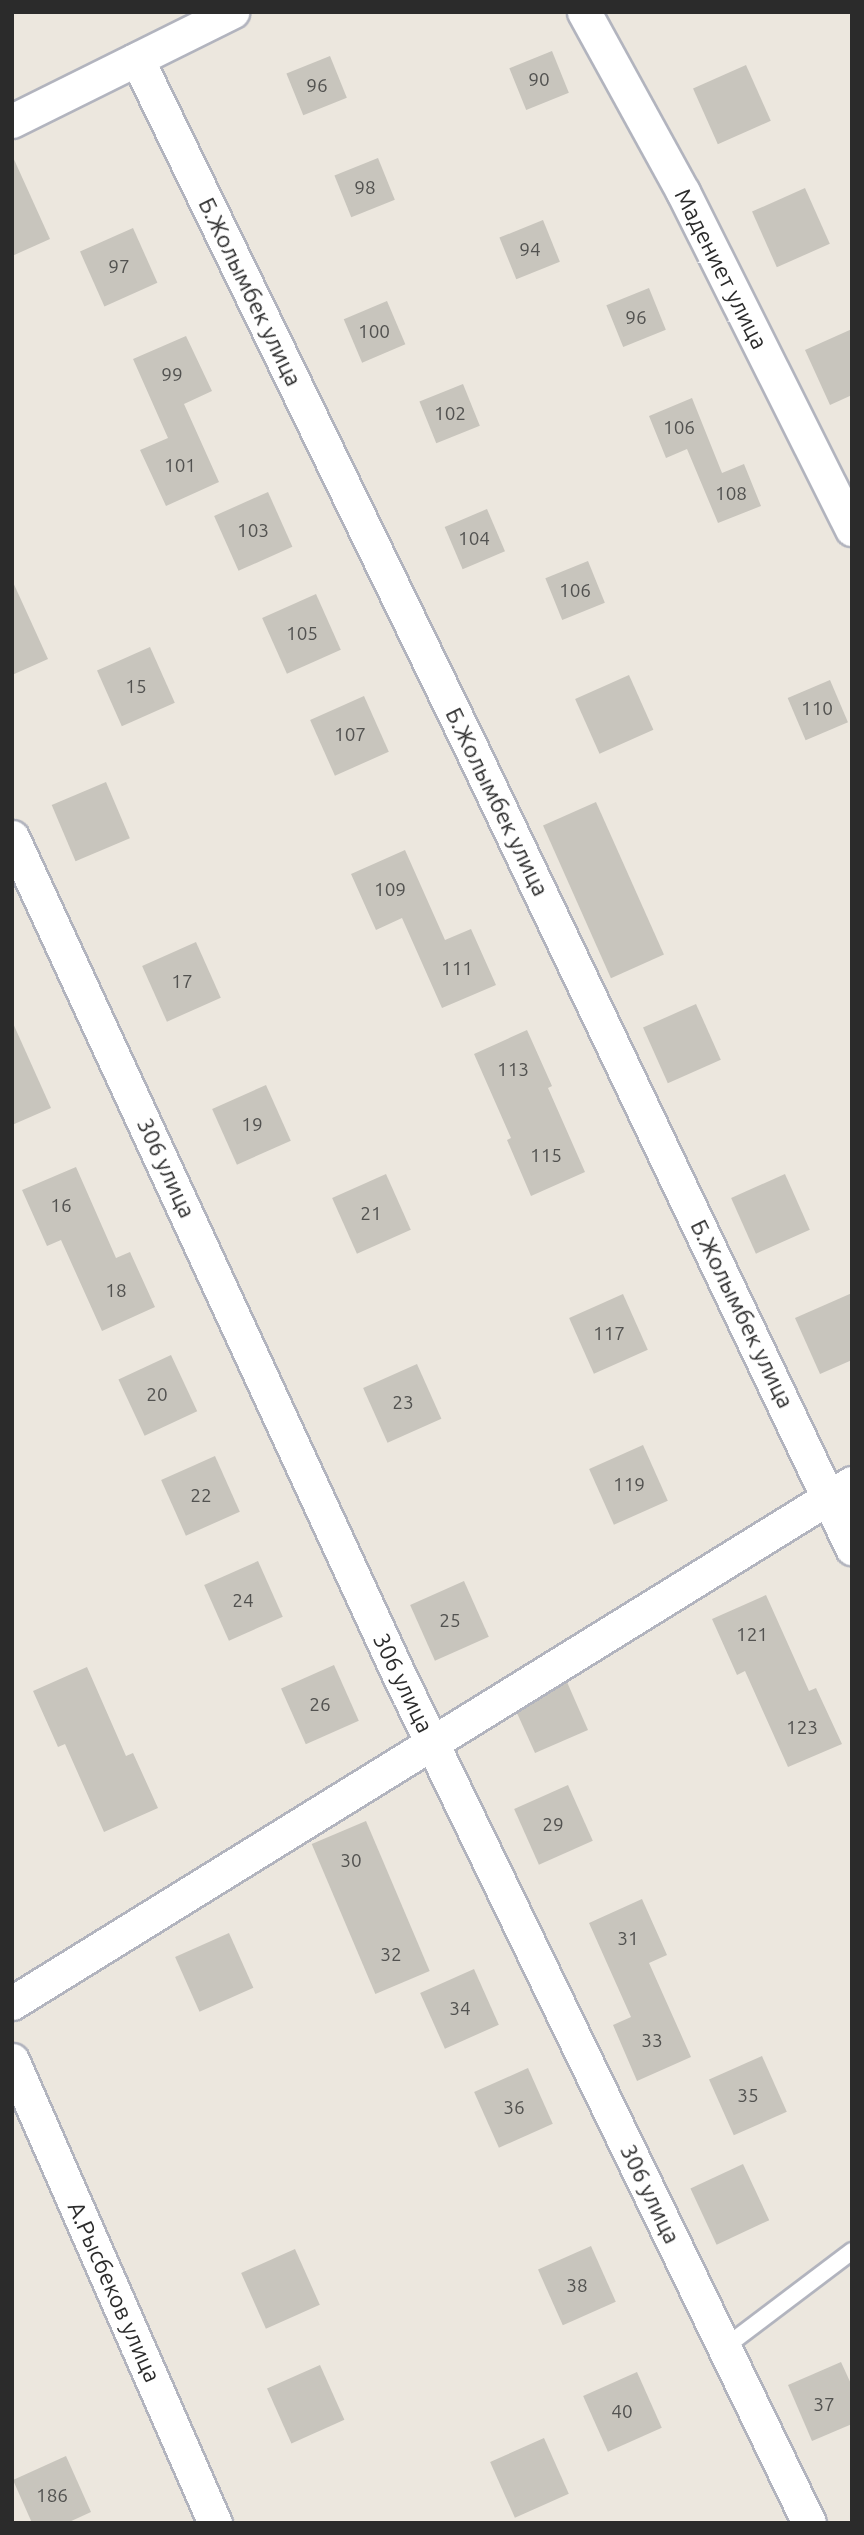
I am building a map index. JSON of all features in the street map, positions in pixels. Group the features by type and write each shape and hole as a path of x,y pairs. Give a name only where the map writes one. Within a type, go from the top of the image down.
{"street":[{"path":"12,121 232,12"},
{"name":"Мадениет улица","path":"584,12 683,192 852,529"},
{"name":"Б.Жолымбек улица","path":"136,60 467,740 840,1490 852,1548"},
{"name":"306 улица","path":"12,837 431,1742 809,2523"},
{"path":"12,2003 840,1490"},
{"name":"А.Рысбеков улица","path":"12,2060 215,2523"}],"lane":[{"path":"725,2347 852,2250"}],"building":[{"path":"552,51 569,93 526,110 509,68"},
{"path":"330,56 347,98 303,115 286,74"},
{"path":"746,65 771,121 718,144 693,89"},
{"path":"12,155 50,239 12,256"},
{"path":"378,158 395,200 351,217 334,176"},
{"path":"805,188 830,244 777,267 752,212"},
{"path":"543,220 560,262 516,279 499,238"},
{"path":"133,228 157,283 104,306 80,252"},
{"path":"649,288 666,330 623,347 606,305"},
{"path":"387,301 405,344 362,363 344,319"},
{"path":"852,329 852,395 830,405 805,350"},
{"path":"186,336 212,391 184,404 219,482 166,506 140,450 168,438 133,359"},
{"path":"463,384 480,426 436,443 419,402"},
{"path":"692,398 722,473 744,464 761,506 718,523 687,449 666,458 649,416"},
{"path":"268,492 292,547 239,571 214,516"},
{"path":"487,509 505,551 463,569 445,527"},
{"path":"588,561 605,603 562,620 545,578"},
{"path":"12,580 48,659 12,675"},
{"path":"316,594 341,650 287,674 262,618"},
{"path":"150,647 175,703 122,726 97,671"},
{"path":"629,675 653,730 600,754 575,699"},
{"path":"830,680 848,722 806,740 788,698"},
{"path":"364,696 389,752 335,776 310,720"},
{"path":"106,782 130,838 76,861 52,805"},
{"path":"596,802 664,955 611,978 543,826"},
{"path":"405,850 445,940 471,929 496,985 442,1008 402,918 376,930 351,874"},
{"path":"196,942 221,998 167,1022 142,966"},
{"path":"696,1004 721,1060 668,1083 643,1028"},
{"path":"12,1021 51,1108 12,1125"},
{"path":"527,1030 552,1086 548,1088 585,1172 531,1196 507,1140 511,1138 474,1054"},
{"path":"266,1085 291,1141 237,1165 212,1109"},
{"path":"76,1167 116,1258 130,1252 155,1307 102,1331 61,1240 47,1246 22,1190"},
{"path":"386,1174 411,1230 357,1254 332,1198"},
{"path":"785,1174 810,1230 756,1254 731,1198"},
{"path":"852,1293 852,1360 820,1374 795,1318"},
{"path":"623,1294 648,1350 594,1374 569,1318"},
{"path":"171,1355 197,1411 145,1436 118,1380"},
{"path":"417,1364 441,1419 388,1443 363,1388"},
{"path":"643,1445 668,1501 614,1525 589,1469"},
{"path":"215,1456 240,1512 186,1536 161,1480"},
{"path":"258,1561 283,1617 229,1641 204,1585"},
{"path":"464,1581 489,1637 435,1661 410,1605"},
{"path":"766,1595 809,1691 816,1688 842,1744 788,1767 745,1671 737,1675 712,1619"},
{"path":"334,1665 359,1721 306,1744 281,1689"},
{"path":"87,1667 126,1756 133,1753 158,1808 104,1832 65,1744 58,1747 33,1691"},
{"path":"567,1682 588,1730 535,1753 517,1713"},
{"path":"568,1785 593,1841 539,1865 514,1809"},
{"path":"366,1821 430,1971 375,1994 312,1844"},
{"path":"642,1899 667,1955 649,1963 691,2057 637,2081 613,2025 631,2017 589,1923"},
{"path":"229,1933 253,1988 200,2012 175,1957"},
{"path":"474,1969 499,2025 445,2049 420,1993"},
{"path":"762,2056 787,2112 734,2135 709,2080"},
{"path":"528,2068 553,2124 499,2148 474,2092"},
{"path":"743,2164 769,2220 717,2245 690,2189"},
{"path":"591,2246 616,2302 563,2325 538,2270"},
{"path":"295,2249 320,2305 266,2329 241,2273"},
{"path":"841,2362 852,2386 852,2424 812,2441 788,2385"},
{"path":"320,2365 344,2420 291,2443 267,2389"},
{"path":"637,2372 662,2428 608,2452 583,2396"},
{"path":"544,2438 569,2494 515,2518 490,2462"},
{"path":"66,2456 91,2512 67,2523 32,2523 13,2480"}]}
